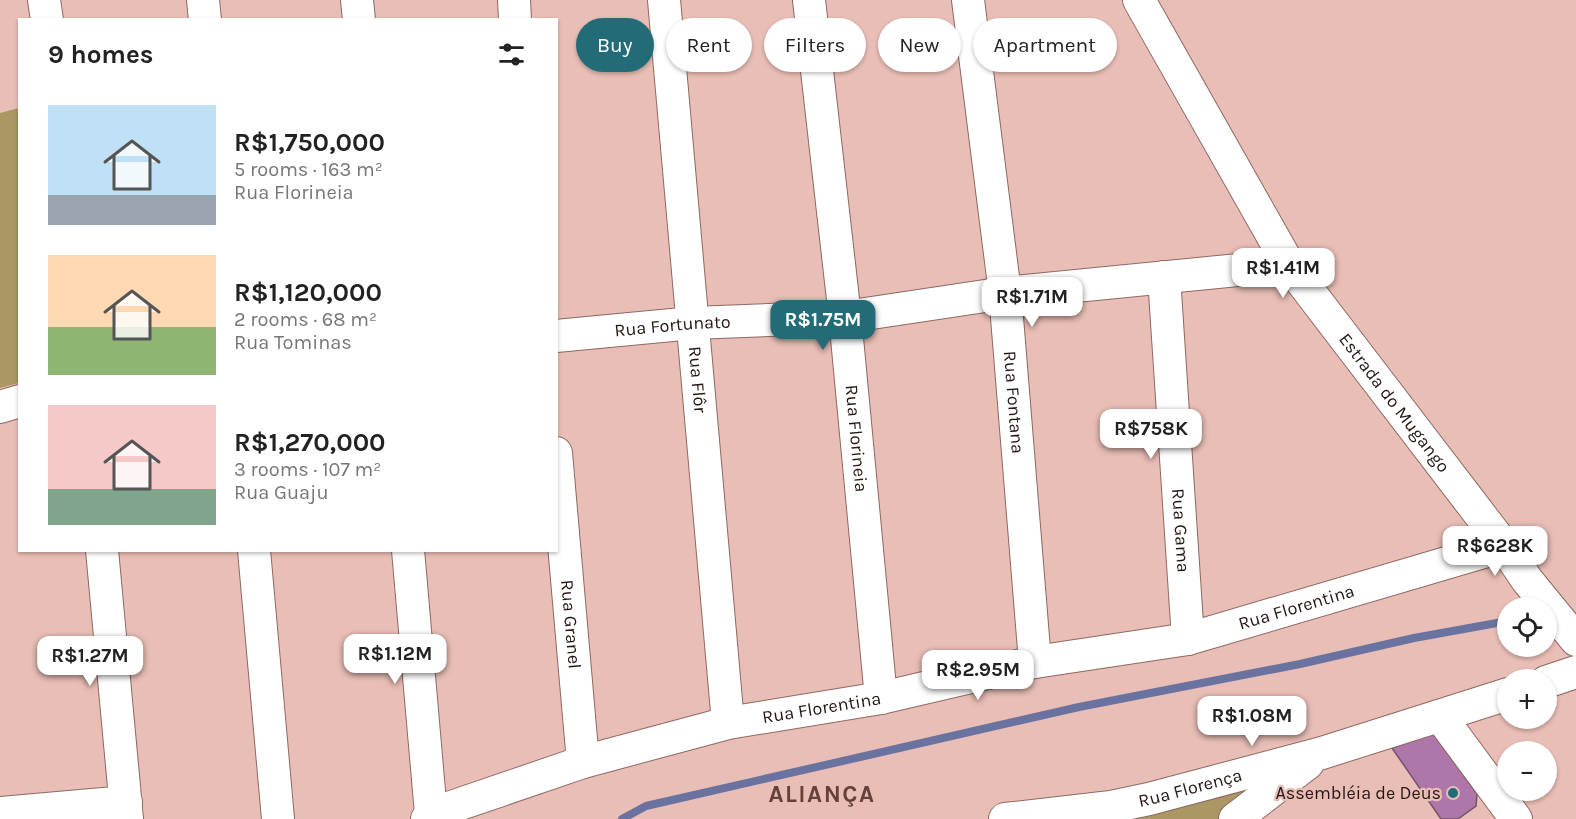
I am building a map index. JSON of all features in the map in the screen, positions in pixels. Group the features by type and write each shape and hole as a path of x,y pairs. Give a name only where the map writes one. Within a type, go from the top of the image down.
{"street":[{"path":"44,0 46,18"},
{"path":"203,0 205,18"},
{"path":"357,0 359,18"},
{"path":"513,0 515,18"},
{"name":"Rua Flôr","path":"664,0 728,723"},
{"name":"Rua Florineia","path":"809,0 845,317 881,698"},
{"name":"Rua Fontana","path":"968,0 1005,293 1035,662"},
{"name":"Estrada do Mugango","path":"1139,0 1289,266 1504,546 1527,580 1570,633"},
{"name":"Rua Fortunato","path":"558,336 693,323 845,317 1005,293 1289,266"},
{"name":"Rua Gama","path":"1164,277 1188,639"},
{"path":"0,407 18,402"},
{"name":"Rua Granel","path":"558,476 583,762"},
{"name":"Rua Florentina","path":"429,817 583,762 728,723 881,698 1035,662 1188,639 1504,546"},
{"path":"0,813 126,811 102,552"},
{"path":"254,552 278,819"},
{"path":"408,552 429,817"},
{"path":"1557,678 1576,672"},
{"name":"Rua Florença","path":"1005,819 1111,807 1149,800 1322,753 1497,698"},
{"path":"1440,716 1502,814"},
{"path":"1235,819 1322,753"}],"shaded area":[{"path":"18,108 18,383 0,388 0,113"},
{"path":"1314,757 1235,819 1068,819"}],"building":[{"path":"1433,733 1477,794 1476,806 1458,819 1441,819 1392,748"}],"waterway":[{"path":"622,819 646,806 1079,707 1497,623"}],"place":[{"name":"Assembléia de Deus","path":"1453,793"}],"district":[{"name":"ALIANÇA","path":"822,794"}]}
